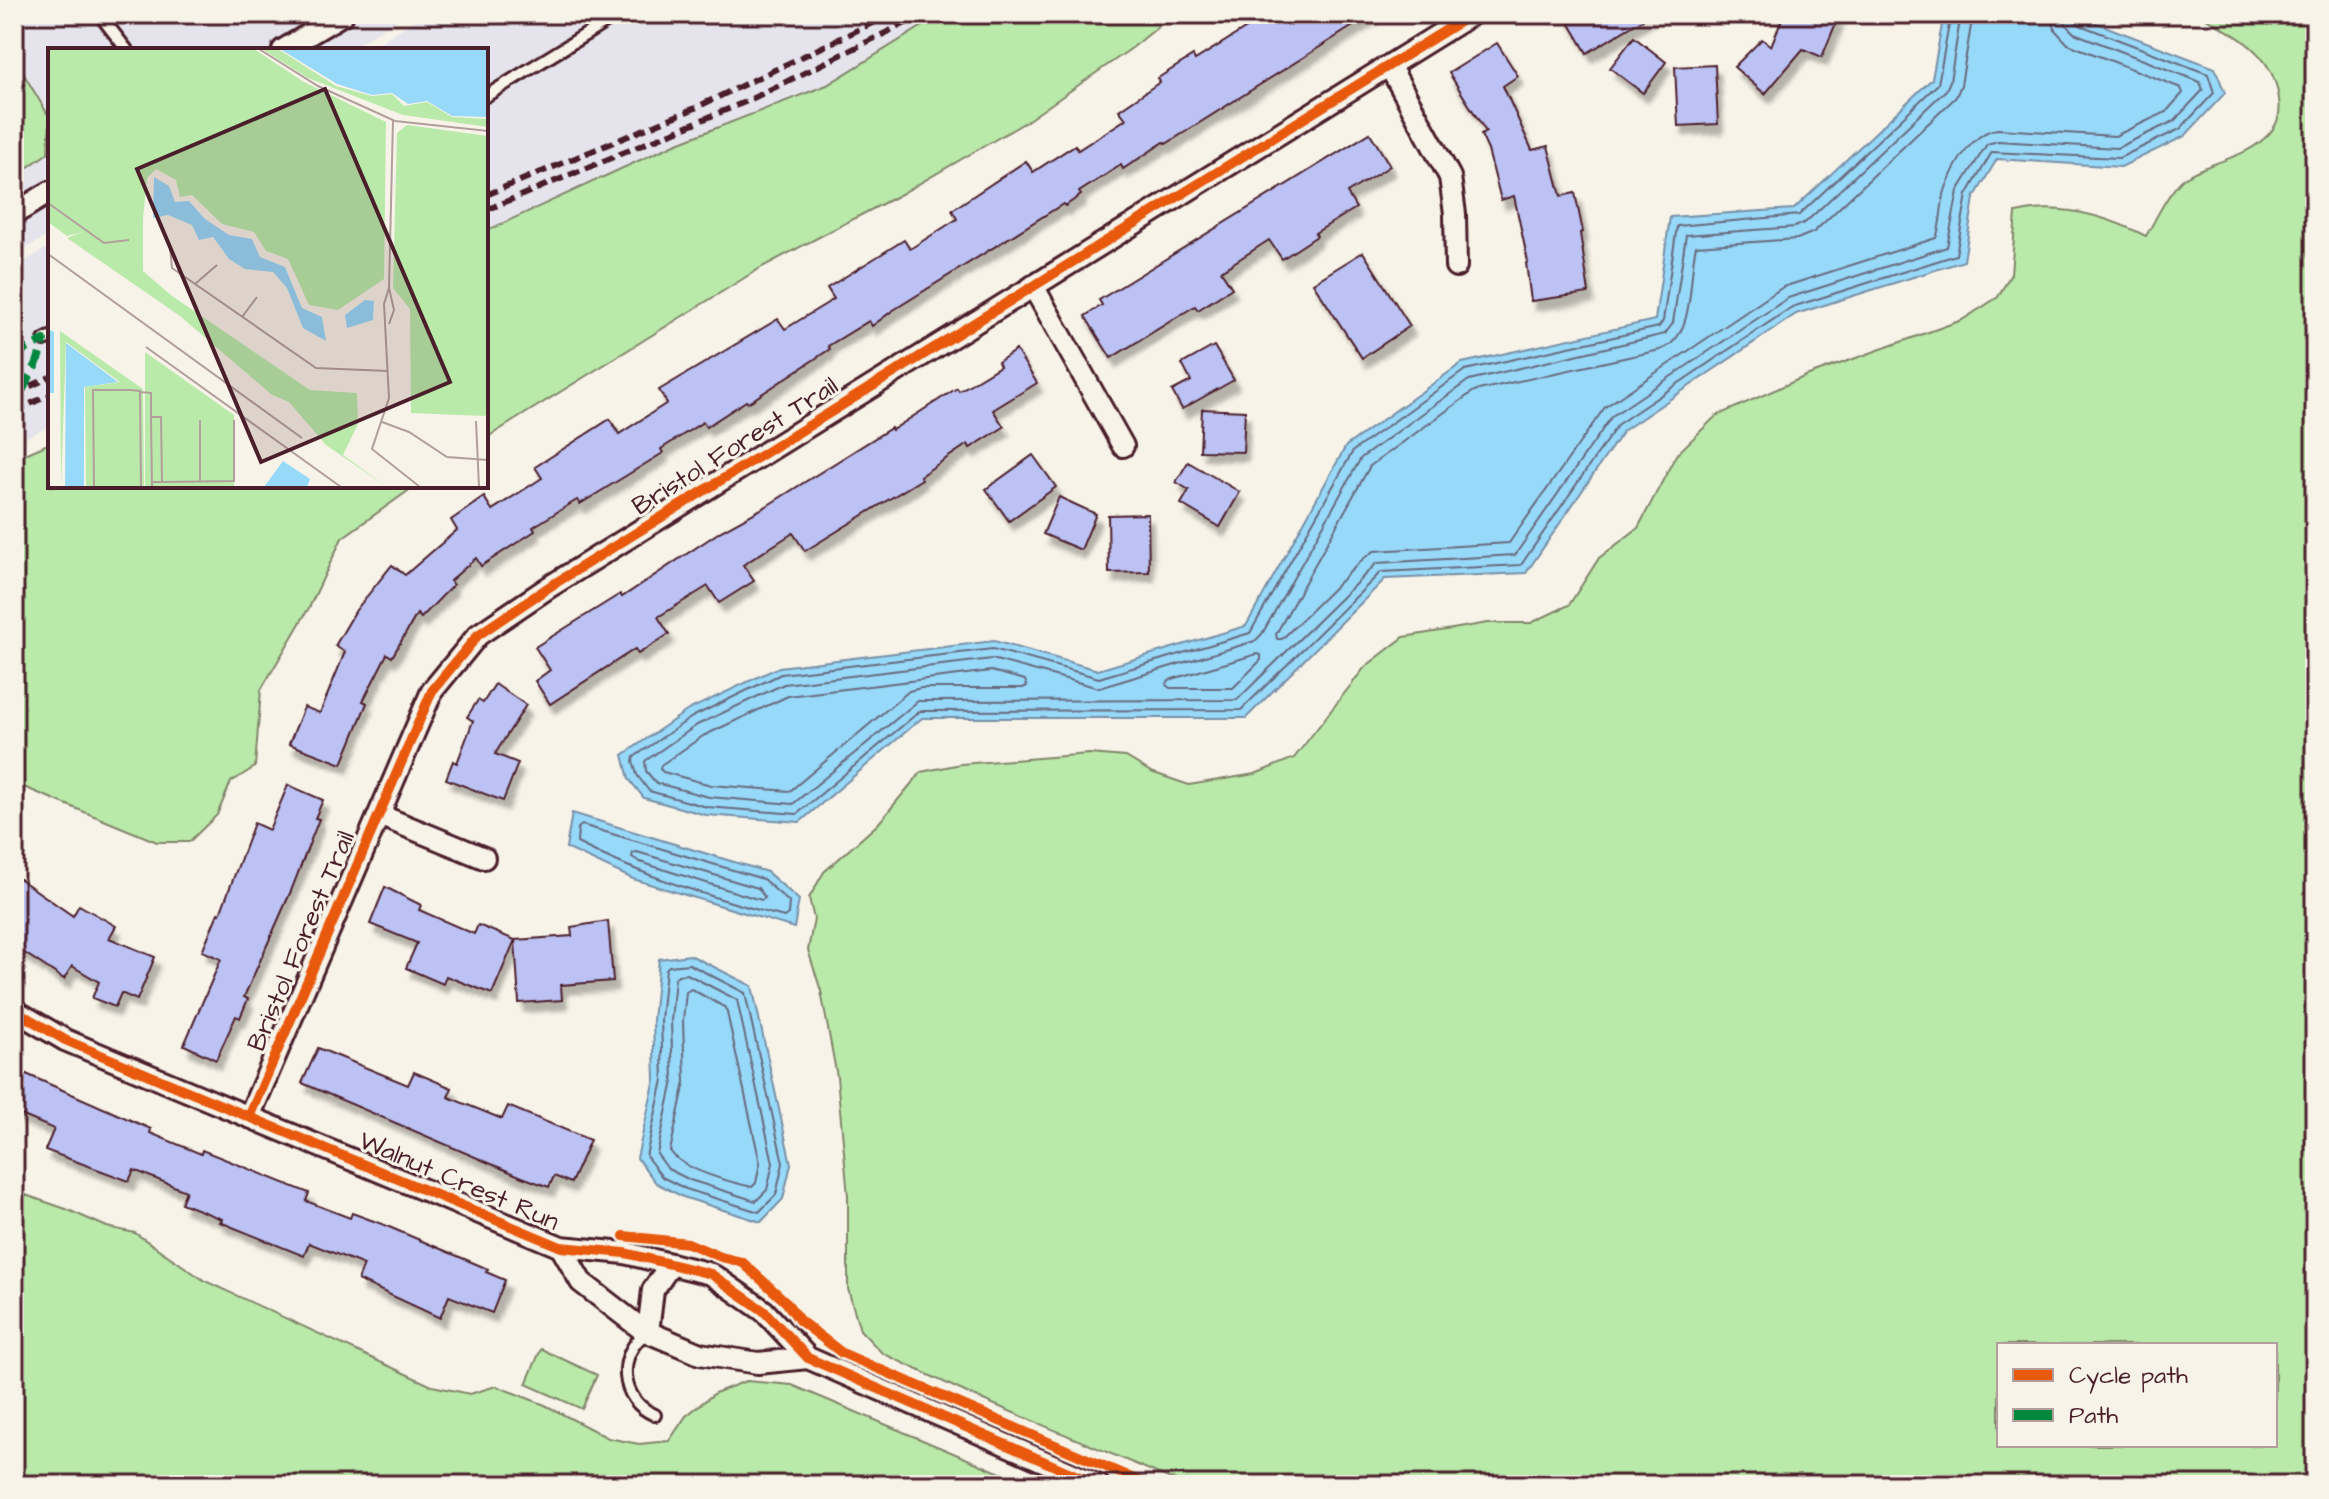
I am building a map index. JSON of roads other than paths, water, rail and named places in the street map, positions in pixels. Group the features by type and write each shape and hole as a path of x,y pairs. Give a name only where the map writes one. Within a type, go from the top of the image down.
{"street":[{"path":"286,48 343,14"},
{"name":"Bristol Forest Trail","path":"249,1117 432,691 478,635 549,587 1472,14"},
{"path":"1390,67 1450,177 1455,214 1456,266"},
{"path":"14,214 48,193"},
{"path":"1033,286 1123,446"},
{"path":"379,815 484,858"},
{"name":"Walnut Crest Run","path":"14,1010 65,1040 561,1247 625,1253 711,1274 764,1311 808,1358 1098,1485"},
{"name":"Walnut Crest Run","path":"561,1247 581,1282 648,1332 700,1354 758,1363 808,1358"},
{"path":"648,1332 653,1290 671,1264"}],"lane":[{"path":"99,14 125,48"},
{"path":"488,95 619,14"},
{"path":"648,1332 631,1348 624,1373 629,1391 641,1408 655,1415"}],"water":[{"path":"1944,14 2073,14 2215,68 2225,93 2185,136 2121,167 1997,159 1974,198 1964,261 1796,314 1623,431 1526,573 1385,579 1246,718 922,718 800,822 706,815 644,798 629,779 623,755 688,710 779,667 994,641 1098,670 1246,626 1346,446 1462,363 1655,320 1670,217 1794,209 1932,79"},
{"path":"572,813 767,872 799,900 794,928 633,879 566,848"},
{"path":"690,955 752,986 791,1164 783,1199 761,1222 683,1197 656,1183 637,1158 655,1079 653,1020 659,959"}],"railway":[{"path":"488,194 693,109 891,14"},
{"path":"488,209 745,102 924,14"},
{"path":"14,394 48,378"},
{"path":"14,411 48,396"}]}
